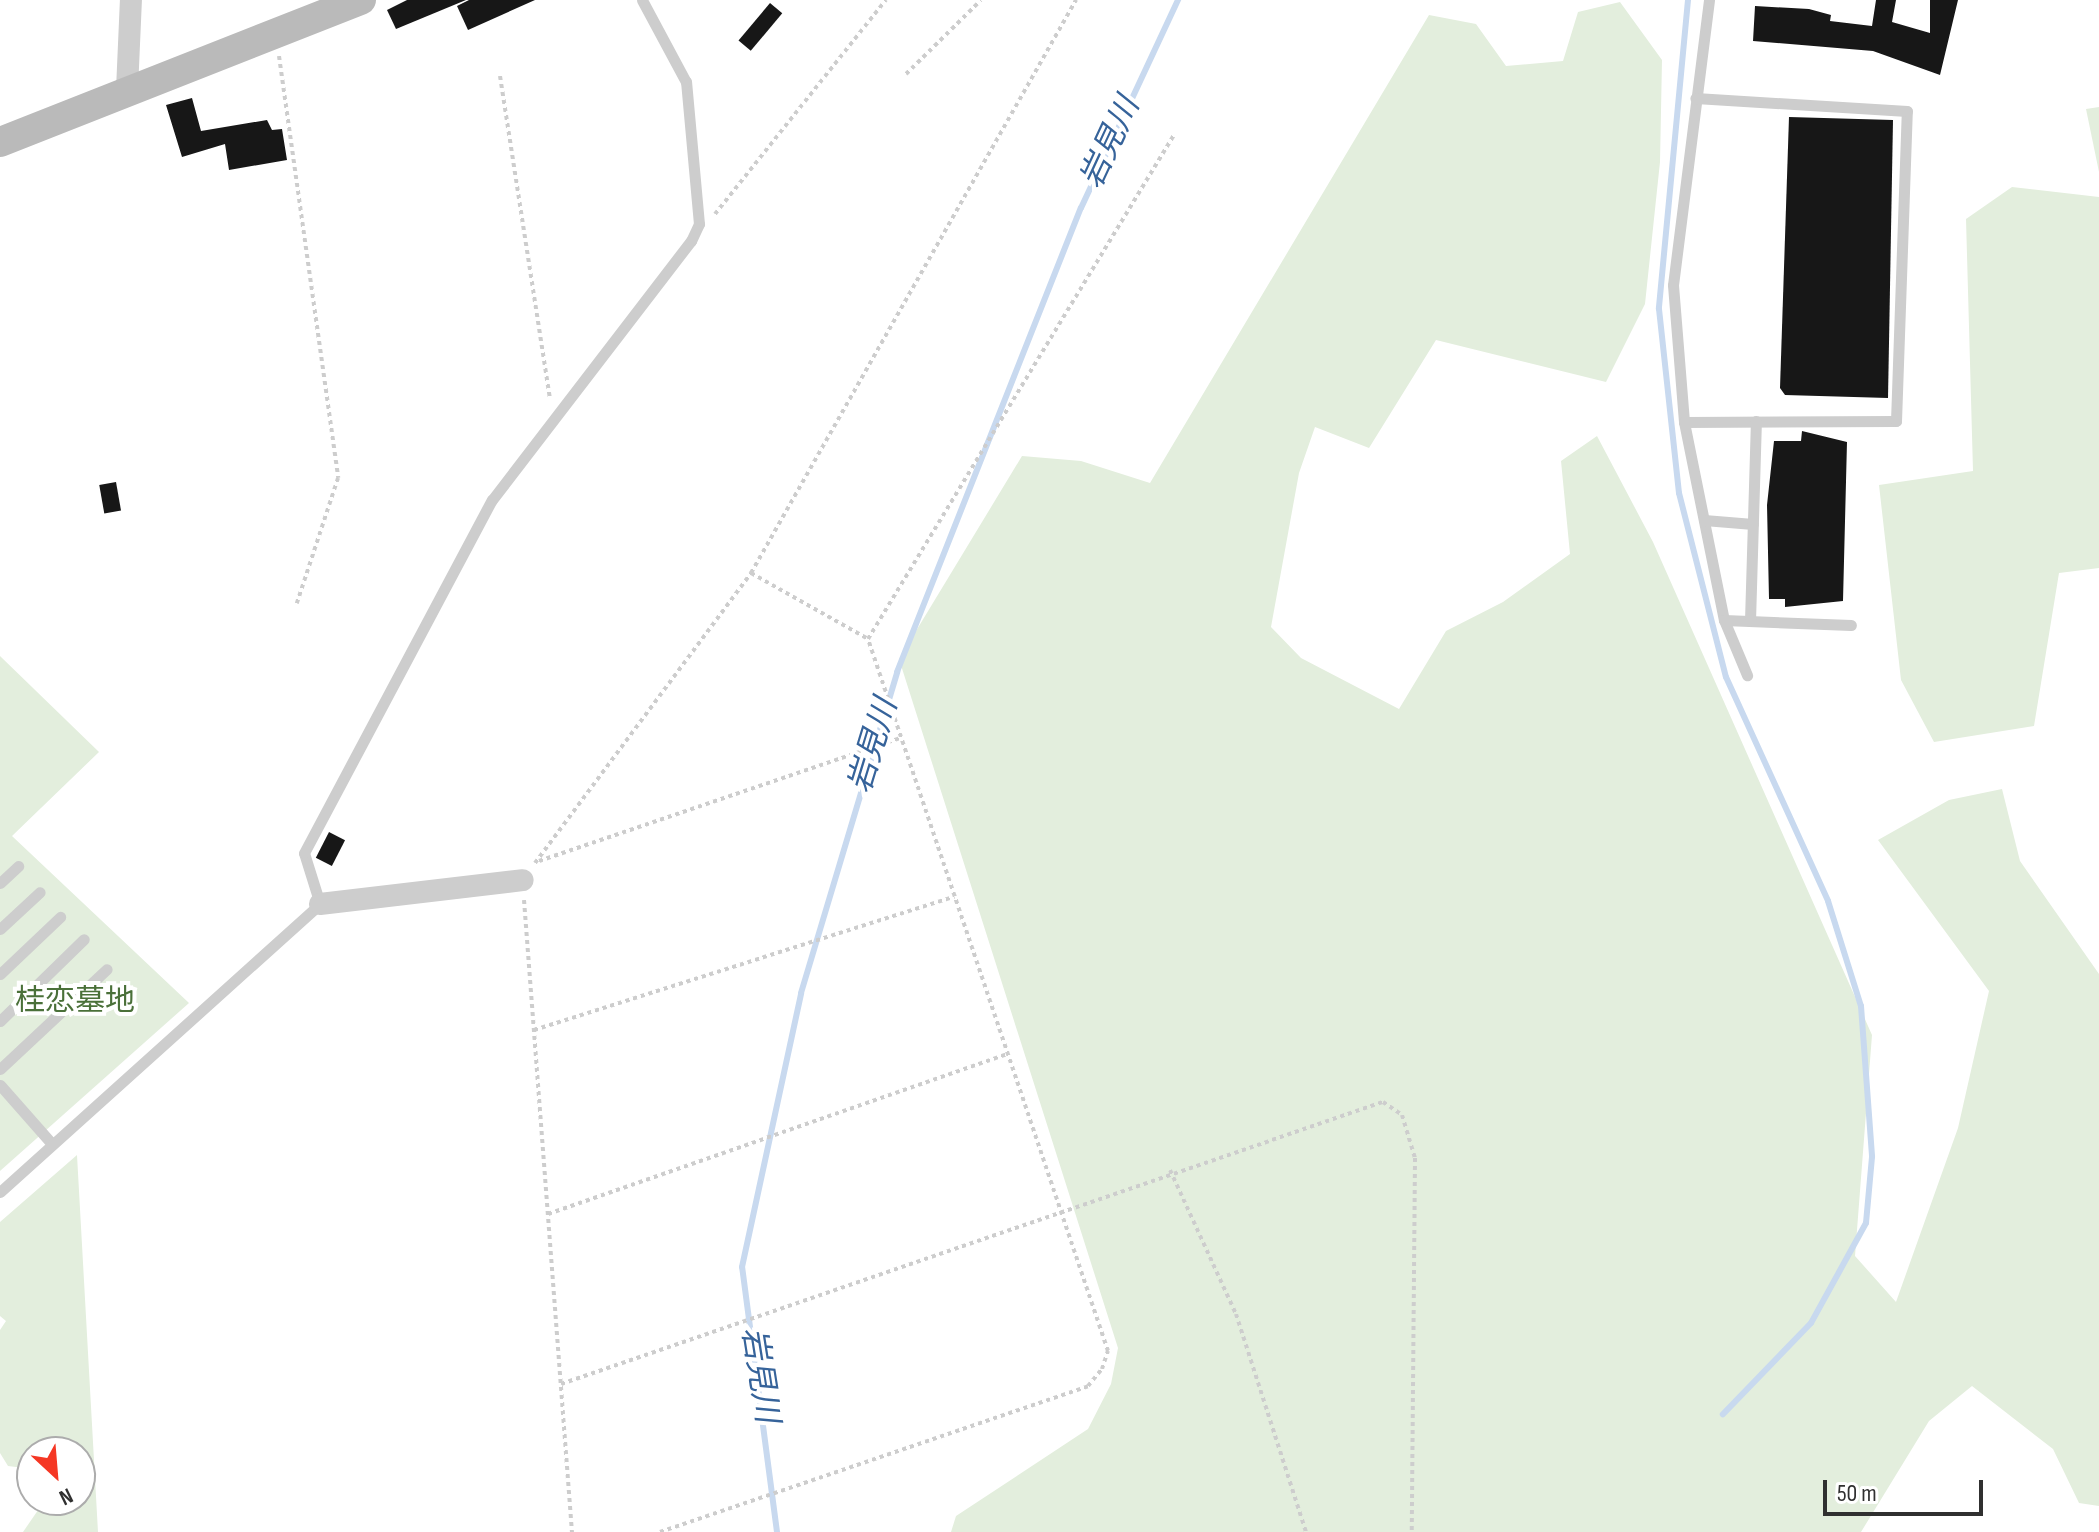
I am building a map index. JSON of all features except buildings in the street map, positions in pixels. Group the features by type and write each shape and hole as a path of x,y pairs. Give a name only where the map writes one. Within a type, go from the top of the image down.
{"street":[{"path":"127,90 131,0"},
{"path":"0,142 361,0"},
{"path":"320,904 523,880"}],"lane":[{"path":"0,1192 320,904 304,853 492,500 699,224 686,82 642,0"},
{"path":"1709,0 1673,285 1684,422 1724,620 1747,675"},
{"path":"1684,422 1896,421 1907,111 1695,98"},
{"path":"1750,621 1756,421"},
{"path":"1704,520 1753,524"},
{"path":"1724,620 1851,625"},
{"path":"0,883 18,866"},
{"path":"0,929 40,892"},
{"path":"0,974 60,917"},
{"path":"0,1021 84,939"},
{"path":"0,1069 107,969"},
{"path":"0,1085 52,1144"}],"path":[{"path":"699,224 716,213 886,0"},
{"path":"906,74 981,0"},
{"path":"572,1532 523,880 751,573 1076,0"},
{"path":"275,33 338,478 297,603"},
{"path":"500,76 553,417"},
{"path":"868,639 1174,135"},
{"path":"660,1532 1088,1386 1108,1351 868,639 751,573"},
{"path":"536,862 901,738"},
{"path":"534,1030 954,897"},
{"path":"548,1214 1007,1054"},
{"path":"561,1384 1061,1214 1170,1170 1370,1103 1383,1102 1402,1115 1415,1158 1412,1532"},
{"path":"1170,1170 1236,1314 1306,1532"}],"green space":[{"path":"1620,2 1662,60 1660,162 1645,304 1606,382 1436,340 1369,448 1315,427 1299,473 1271,627 1301,658 1399,709 1446,631 1503,602 1570,554 1561,461 1597,436 1653,542 1872,1035 1855,1256 1896,1302 1958,1128 1989,991 1878,840 1949,800 2002,789 2020,861 2099,974 2099,1506 2079,1503 2053,1449 1972,1386 1929,1421 1861,1532 951,1532 956,1516 1088,1429 1111,1384 1118,1348 899,659 1022,456 1081,461 1150,483 1429,15 1476,24 1506,66 1563,61 1578,12"},
{"path":"2099,107 2099,172 2086,109"},
{"path":"2012,187 2099,197 2099,568 2059,573 2034,726 1934,742 1901,680 1879,485 1973,471 1966,219"},
{"name":"桂恋墓地","path":"0,656 99,752 12,836 189,1003 0,1171"},
{"path":"77,1155 93,1436 16,1436 16,1467 8,1466 0,1453 0,1330 6,1321 0,1316 0,1222"},
{"path":"96,1496 98,1532 23,1532 34,1516 96,1516"}],"waterway":[{"name":"岩見川","path":"777,1532 742,1267 801,993 897,672 1081,208 1178,0"},
{"path":"1688,0 1659,309 1679,493 1726,677 1828,901 1861,1006 1872,1157 1866,1223 1811,1323 1723,1414"}]}
